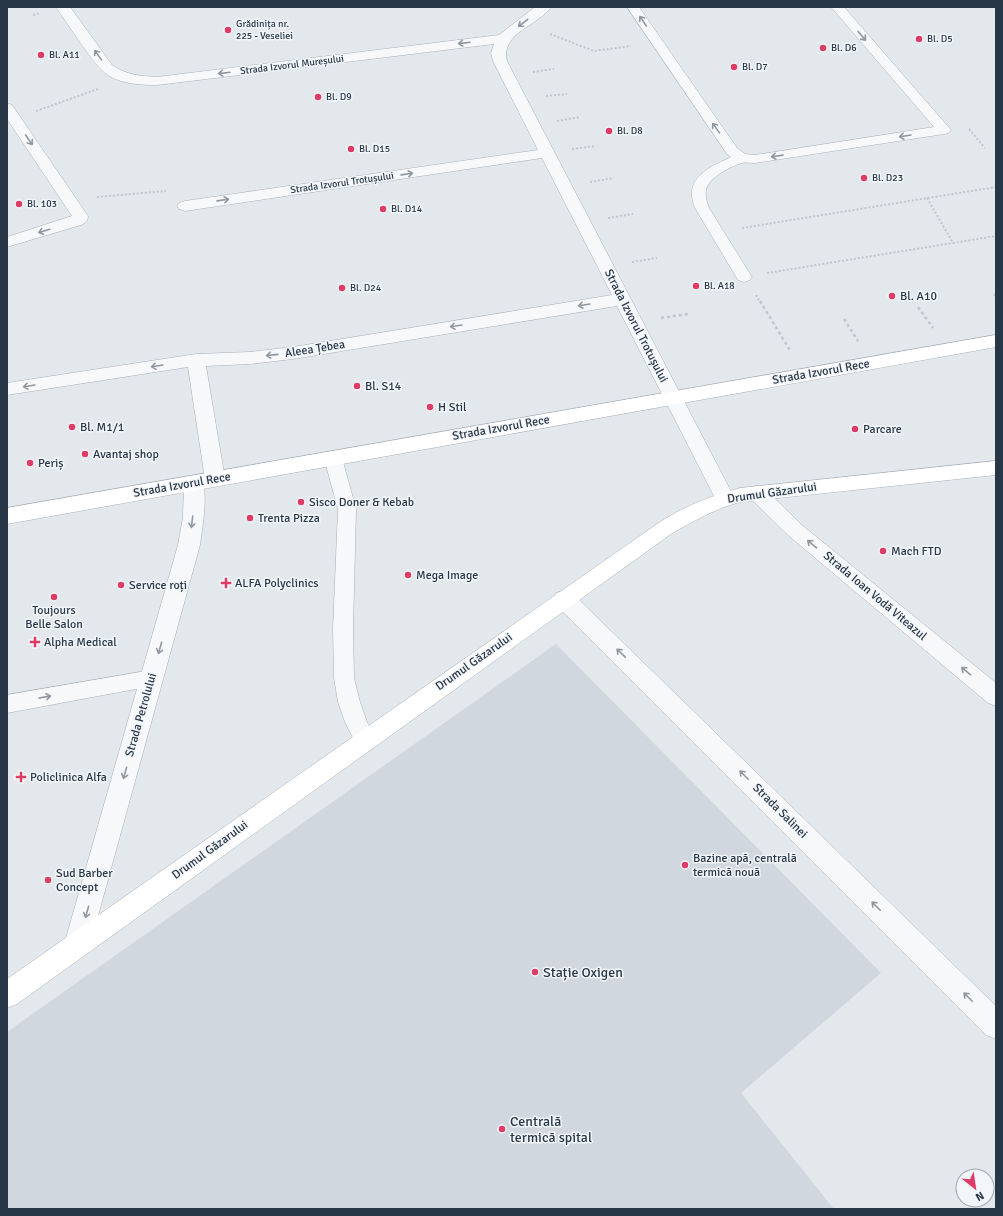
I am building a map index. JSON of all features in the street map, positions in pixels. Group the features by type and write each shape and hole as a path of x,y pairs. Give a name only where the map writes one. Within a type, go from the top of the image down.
{"street":[{"name":"Strada Izvorul Mureșului","path":"63,7 107,68 114,74 126,79 176,79 503,39"},
{"path":"503,39 544,7"},
{"name":"Strada Izvorul Trotușului","path":"503,39 498,53 500,61 725,499"},
{"path":"7,242 80,219 80,216 69,200 9,116"},
{"name":"Strada Izvorul Trotușului","path":"185,206 547,153"},
{"name":"Aleea Țebea","path":"7,389 196,360 250,358 293,353 623,299"},
{"name":"Strada Izvorul Rece","path":"7,516 996,341"},
{"name":"Strada Petrolului","path":"78,945 189,545 193,517 204,481 196,360"},
{"name":"Drumul Găzarului","path":"7,995 564,599 674,522 697,509 725,499 757,493 996,468"},
{"name":"Strada Ioan Vodă Viteazul","path":"757,493 796,531 996,696"},
{"name":"Strada Salinei","path":"564,599 654,686 996,1025"}],"lane":[{"path":"633,7 732,151 740,158"},
{"path":"744,277 702,208 698,197 699,186 705,178 714,171 740,158 755,159 944,130 837,7"},
{"path":"333,458 346,509 343,635 344,678 349,702 356,722 365,740"},
{"path":"7,704 152,678"}],"path":[{"path":"518,27 554,34 594,51 657,43"},
{"path":"9,116 126,79"},
{"path":"967,126 986,148"},
{"path":"716,232 996,188"},
{"path":"69,200 158,190 168,191"},
{"path":"928,198 953,242"},
{"path":"805,375 744,277 996,236"},
{"path":"918,307 934,329"},
{"path":"844,319 859,342"}],"shaded area":[{"path":"556,644 881,973 741,1093 834,1209 7,1209 7,1032"}],"place":[{"name":"Grădinița nr. 225 - Veseliei","path":"228,30"},
{"name":"Bl. D5","path":"919,39"},
{"name":"Bl. D6","path":"823,48"},
{"name":"Bl. A11","path":"41,55"},
{"name":"Bl. D7","path":"734,67"},
{"name":"Bl. D9","path":"318,97"},
{"name":"Bl. D8","path":"609,131"},
{"name":"Bl. D15","path":"351,149"},
{"name":"Bl. D23","path":"864,178"},
{"name":"Bl. 103","path":"19,204"},
{"name":"Bl. D14","path":"383,209"},
{"name":"Bl. A18","path":"696,286"},
{"name":"Bl. D24","path":"342,288"},
{"name":"Bl. A10","path":"892,296"},
{"name":"Bl. S14","path":"357,386"},
{"name":"H Stil","path":"430,407"},
{"name":"Bl. M1/1","path":"72,427"},
{"name":"Parcare","path":"855,429"},
{"name":"Avantaj shop","path":"85,454"},
{"name":"Periș","path":"30,463"},
{"name":"Sisco Doner & Kebab","path":"301,502"},
{"name":"Trenta Pizza","path":"250,518"},
{"name":"Mach FTD","path":"883,551"},
{"name":"Mega Image","path":"408,575"},
{"name":"ALFA Polyclinics","path":"226,583"},
{"name":"Service roți","path":"121,585"},
{"name":"Toujours Belle Salon","path":"54,597"},
{"name":"Alpha Medical","path":"35,642"},
{"name":"Policlinica Alfa","path":"21,777"},
{"name":"Bazine apă, centrală termică nouă","path":"685,865"},
{"name":"Sud Barber Concept","path":"48,880"},
{"name":"Stație Oxigen","path":"535,972"},
{"name":"Centrală termică spital","path":"502,1129"}]}
